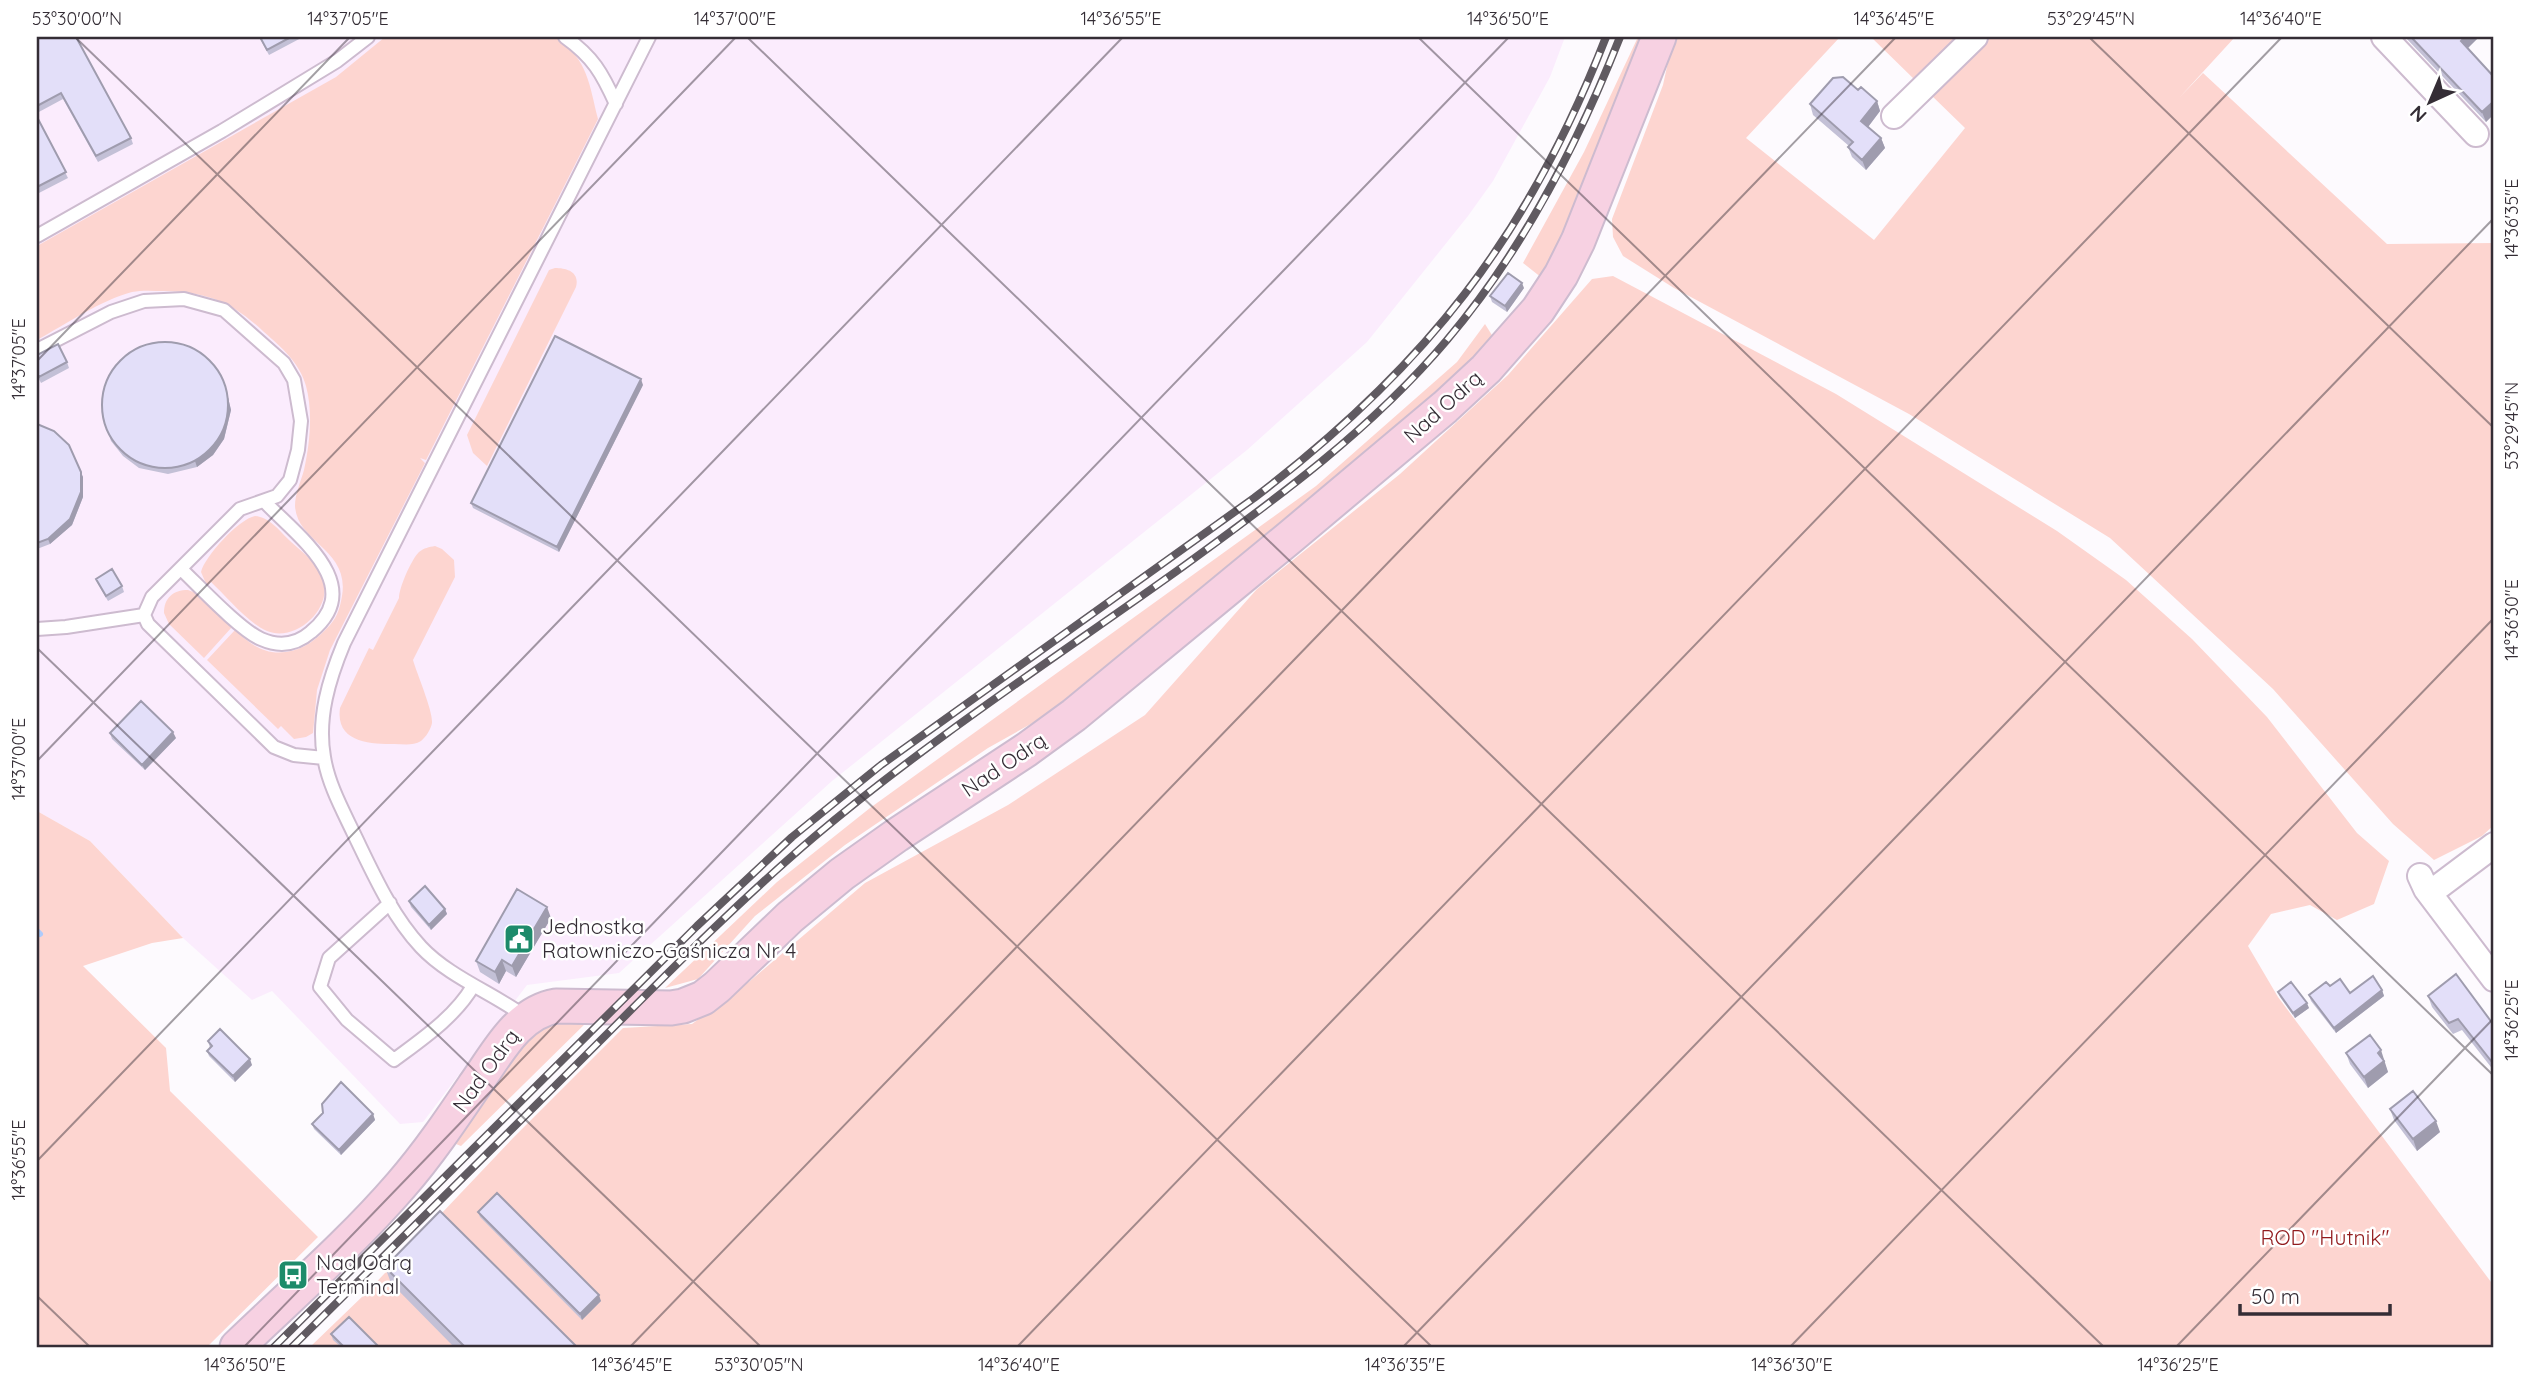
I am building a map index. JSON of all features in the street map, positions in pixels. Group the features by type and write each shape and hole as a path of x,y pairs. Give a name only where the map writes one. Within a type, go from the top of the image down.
{"street":[{"name":"Nad Odrą","path":"237,1347 355,1233 402,1183 435,1142 512,1034 528,1018 546,1009 567,1005 677,1008 694,1003 711,993 790,917 826,887 883,845 1054,731 1445,407 1511,343 1562,275 1583,230 1659,37"},
{"path":"1894,116 1975,37"},
{"path":"2384,37 2476,134"},
{"path":"2494,845 2425,885 2494,979"}],"lane":[{"path":"37,236 222,131 337,61 368,37"},
{"path":"565,37 577,45 600,69 616,104"},
{"path":"528,1018 503,1001 473,986 422,948 390,903 344,813 324,758 322,727 327,691 344,643 649,37"},
{"path":"37,350 111,312 144,300 184,299 223,310 284,363 294,380 302,421 299,450 290,480 277,496 240,509 152,597 144,615 148,624 274,747 294,755 324,758"},
{"path":"181,569 258,638 284,644 297,642 311,632 332,604 330,574 319,558 264,500"},
{"path":"37,629 144,615"},
{"path":"390,903 329,958 320,987 347,1020 394,1060 433,1031 467,997 473,986"}],"shaded area":[{"path":"37,37 1565,37 1550,77 1493,181 1367,342 1247,450 832,781 619,973 527,985 423,1122 400,1124 272,991 252,1000 183,938 90,841 37,811"}],"green space":[{"path":"385,37 557,37 575,55 586,74 598,119 426,460 420,458 425,463 330,650 317,690 313,733 294,739 281,726 278,729 207,660 235,630 264,650 286,652 299,649 325,630 339,608 342,580 338,567 304,529 295,506 306,460 310,428 308,396 299,370 283,350 241,313 207,297 180,292 140,291 120,296 96,306 37,340 37,246 336,77"},
{"path":"1638,37 1650,37 1571,221 1542,278 1523,263 1584,152"},
{"path":"1678,37 1840,37 1746,138 1874,240 1965,128 1930,94 1989,37 2235,37 2179,98 2203,73 2387,244 2494,243 2494,825 2482,836 2434,860 2393,824 2273,689 2110,538 1909,414 1674,288 1623,256 1613,237 1612,219 1663,85"},
{"path":"1871,37 1966,37 1917,82"},
{"path":"555,268 572,272 576,278 576,287 487,466 473,453 467,435 549,270"},
{"name":"ROD \"Hutnik\"","path":"1613,276 1836,394 2057,531 2126,580 2192,639 2267,717 2357,833 2389,861 2374,904 2337,920 2310,905 2271,914 2248,946 2278,997 2494,1286 2494,1347 310,1347 366,1293 513,1138 623,1028 692,1024 750,981 865,883 1008,805 1145,715 1257,589 1400,474 1508,375 1592,279"},
{"path":"1485,324 1495,340 1427,409 1161,627 1036,721 988,748 845,845 755,916 698,979 665,988 777,882 870,808 1316,486 1457,362"},
{"path":"255,516 278,528 313,563 323,580 325,591 317,612 300,628 289,632 278,633 260,627 211,582 207,586 201,572 224,539 240,524"},
{"path":"435,546 454,560 455,577 413,660 430,710 431,728 418,743 375,743 356,739 343,728 340,708 369,648 373,650 399,598 412,561 421,551"},
{"path":"178,591 196,593 232,627 204,658 169,624 164,613 170,596"},
{"path":"37,811 90,841 183,938 152,943 83,966 166,1048 170,1091 318,1237 207,1347 37,1347"},
{"path":"559,1017 591,1018 461,1146 451,1142 534,1028"}],"building":[{"path":"37,37 76,37 131,138 96,156 61,93 37,106"},
{"path":"260,37 291,37 267,50"},
{"path":"2411,37 2465,37 2461,41 2494,77 2494,101 2482,112"},
{"path":"1843,77 1858,90 1861,87 1877,101 1861,121 1881,138 1862,160 1848,147 1853,142 1810,104 1833,78"},
{"path":"37,117 66,172 37,187"},
{"path":"1508,273 1522,283 1505,306 1490,296"},
{"path":"555,336 641,379 557,547 471,503"},
{"path":"165,342 189,347 209,361 223,381 228,405 223,429 209,449 189,463 165,468 141,463 121,449 107,429 102,405 107,381 121,361 141,347"},
{"path":"58,344 67,362 39,377 37,355"},
{"path":"37,424 54,431 69,445 81,472 81,492 70,519 48,539 37,543"},
{"path":"112,569 122,586 106,596 96,579"},
{"path":"141,701 173,732 142,765 110,733"},
{"path":"425,886 445,909 429,925 409,901"},
{"name":"Jednostka Ratowniczo-Gaśnicza Nr 4","path":"517,889 547,907 512,966 502,960 495,972 476,961"},
{"path":"2456,974 2494,1023 2492,1062 2458,1019 2449,1023 2428,996"},
{"path":"2373,976 2382,990 2334,1028 2309,995 2326,982 2330,986 2340,979 2350,993"},
{"path":"2291,982 2307,1003 2293,1013 2278,992"},
{"path":"220,1029 250,1059 233,1076 207,1051 212,1046 208,1041"},
{"path":"2370,1035 2381,1050 2378,1053 2384,1061 2364,1077 2346,1053"},
{"path":"341,1082 373,1114 339,1150 312,1124 323,1113 322,1104"},
{"path":"2413,1091 2436,1121 2413,1139 2390,1109"},
{"path":"497,1193 599,1295 580,1314 478,1212"},
{"path":"440,1211 577,1347 465,1347 385,1267"},
{"path":"349,1317 379,1347 344,1347 331,1334"}],"waterway":[{"path":"37,931 40,934"}],"railway":[{"path":"274,1347 697,926 792,837 881,765 1254,498 1315,449 1370,399 1420,348 1465,294 1505,236 1542,175 1575,109 1606,37"},
{"path":"292,1347 695,946 814,837 949,732 1252,516 1321,462 1387,404 1447,340 1500,270 1524,233 1586,118 1620,37"}],"place":[{"name":"Jednostka Ratowniczo-Gaśnicza Nr 4","path":"519,939"},
{"name":"Nad Odrą Terminal","path":"293,1275"}]}
